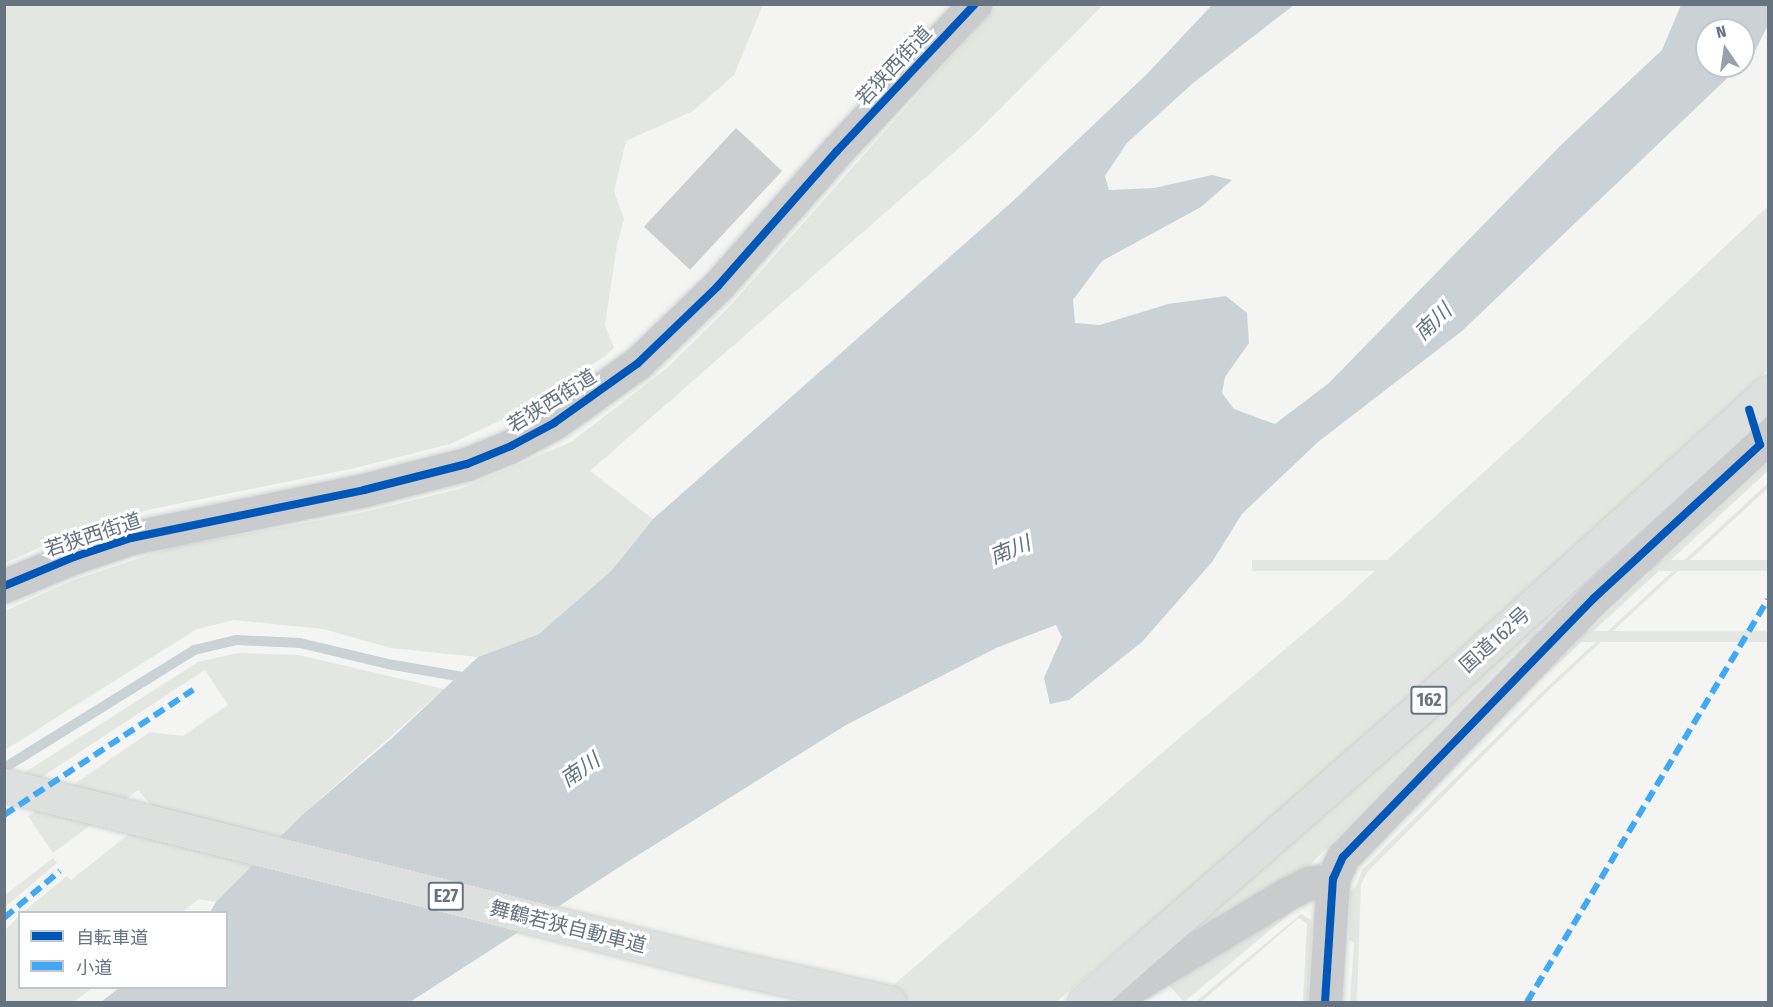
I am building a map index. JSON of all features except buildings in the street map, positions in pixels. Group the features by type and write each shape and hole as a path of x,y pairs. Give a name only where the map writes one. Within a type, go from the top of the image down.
{"highway":[{"name":"国道162号","path":"1084,1002 1420,708 1759,401"},
{"name":"舞鶴若狭自動車道","path":"4,785 717,964 889,1002"}],"street":[{"name":"若狭西街道","path":"4,586 74,557 131,538 189,524 364,490 457,466 511,446 554,423 638,363 703,301 836,152 975,4"},
{"path":"1325,1002 1333,879 1343,857 1594,598 1760,445 1759,401"},
{"path":"1107,1002 1287,894 1309,883 1333,879"}],"shaded area":[{"path":"5,4 763,5 734,75 693,111 626,141 614,191 624,219 617,245 605,325 614,348 605,356 527,408 450,444 355,468 152,509 72,533 5,563"},
{"path":"997,5 1103,5 974,135 590,471 653,519 612,570 539,634 478,657 391,648 323,629 233,620 195,630 5,750 5,611 71,581 173,547 360,513 460,489 571,442 666,369 728,308"},
{"path":"1768,206 1768,370 1410,695 1205,876 1056,1002 874,1002 1164,751 1334,608 1528,432"},
{"path":"1768,463 1768,471 1543,677 1606,614"},
{"path":"1768,483 1768,488 1550,689 1368,871 1361,884 1357,1002 1350,1002 1354,943 1349,939 1350,891 1356,887 1362,870 1545,689"},
{"path":"1252,560 1768,560 1768,571 1252,571"},
{"path":"1572,593 1310,865 1185,937 1354,789"},
{"path":"1336,631 1768,631 1768,642 1336,642"},
{"path":"238,653 299,655 444,689 301,816 216,902 199,899 183,911 24,911 67,876 71,880 157,812 138,790 53,853 28,816 150,732 183,736 228,705 205,670 5,801 5,785 198,662"},
{"path":"53,858 57,863 5,907 5,895"},
{"path":"1294,910 1184,1002 1165,981 1281,912"},
{"path":"1301,914 1312,921 1308,1002 1303,1002 1307,924 1299,918 1201,1002 1195,1002"},
{"path":"18,917 18,989 91,989 74,1002 5,1002 5,930"}],"water":[{"name":"南川","path":"1212,5 1294,5 1192,84 1127,143 1105,176 1109,190 1154,188 1212,175 1232,180 1201,207 1102,261 1073,300 1075,323 1100,325 1168,304 1226,296 1247,313 1249,343 1225,377 1222,393 1234,409 1275,424 1329,383 1562,144 1662,50 1681,5 1768,5 1768,25 1755,51 1755,18 1695,18 1695,78 1727,78 1462,331 1318,442 1242,514 1212,562 1142,642 1069,700 1050,704 1044,678 1062,637 1056,625 996,648 846,725 410,1002 101,1002 118,989 228,989 228,911 211,911 216,902 301,816 391,739 478,657 539,634 612,570 653,519 1013,201 1147,74"}],"waterway":[{"path":"4,768 194,650 236,640 300,643 388,664 469,678"}],"marked path":[{"path":"1527,1002 1768,600"},
{"path":"4,815 193,690"},
{"path":"4,918 60,871"}],"cycle path":[{"path":"4,586 74,557 131,538 364,490 467,464 511,446 554,423 638,363 718,286 836,152 975,4"},
{"path":"1325,1002 1333,879 1343,857 1594,598 1760,445 1749,410"}]}
